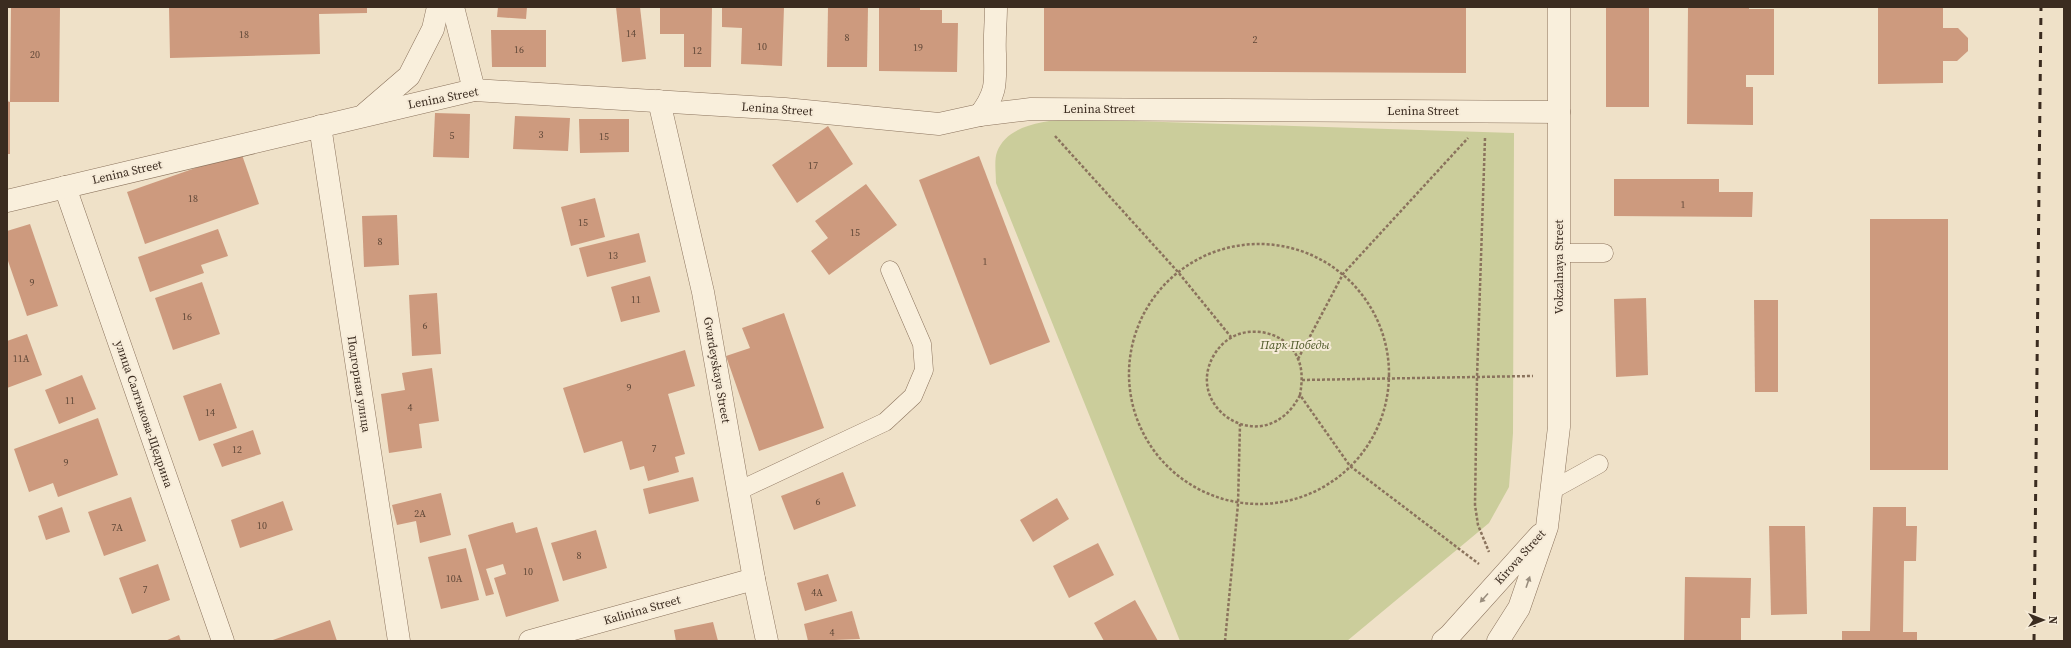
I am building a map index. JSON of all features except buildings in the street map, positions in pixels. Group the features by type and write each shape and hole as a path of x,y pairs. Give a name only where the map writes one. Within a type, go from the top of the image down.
{"street":[{"path":"363,116 409,76 433,29 438,7"},
{"path":"453,7 474,90"},
{"path":"980,115 990,102 997,77 995,54 996,7"},
{"name":"Vokzalnaya Street","path":"1547,527 1559,427 1559,7"},
{"name":"Lenina Street","path":"7,201 474,90 785,109 939,124 980,115 1031,109 1558,112"},
{"name":"Gvardeyskaya Street","path":"659,101 703,292 754,579 767,641"},
{"name":"Подгорная улица","path":"320,126 399,641"},
{"name":"улица Салтыкова-Щедрина","path":"65,187 223,641"},
{"name":"Kirova Street","path":"1443,641 1450,636 1547,527"},
{"name":"Kirova Street","path":"1498,641 1519,608 1547,527"},
{"name":"Kalinina Street","path":"530,641 754,579"}],"lane":[{"path":"1558,253 1604,253"},
{"path":"738,491 885,422 914,396 924,370 922,344 890,270"},
{"path":"1552,490 1599,464"}],"path":[{"path":"1031,109 1178,272 1231,337"},
{"path":"1298,359 1343,274 1468,139 1486,111"},
{"path":"1486,111 1477,376 1475,505 1478,525 1500,580"},
{"path":"1261,244 1305,252 1343,274 1369,303 1385,339 1390,377 1381,421 1350,466 1324,488 1282,504 1238,504 1197,490 1163,464 1140,428 1129,386 1132,343 1149,304 1178,272 1217,251 1261,244"},
{"path":"1246,332 1262,332 1277,336 1289,346 1298,359 1302,380 1300,395 1295,404 1284,416 1271,424 1255,427 1240,424 1226,417 1216,405 1209,392 1207,376 1211,360 1219,347 1231,337 1246,332"},
{"path":"1302,380 1390,377 1559,376"},
{"path":"1300,395 1350,466 1500,580"},
{"path":"1225,641 1238,504 1240,424"}],"green space":[{"name":"Парк Победы","path":"1069,119 1514,133 1513,433 1509,487 1489,523 1347,641 1180,641 996,183 996,155 1002,143 1009,136 1027,126 1049,121"}],"railway":[{"path":"2034,641 2041,7"}]}
